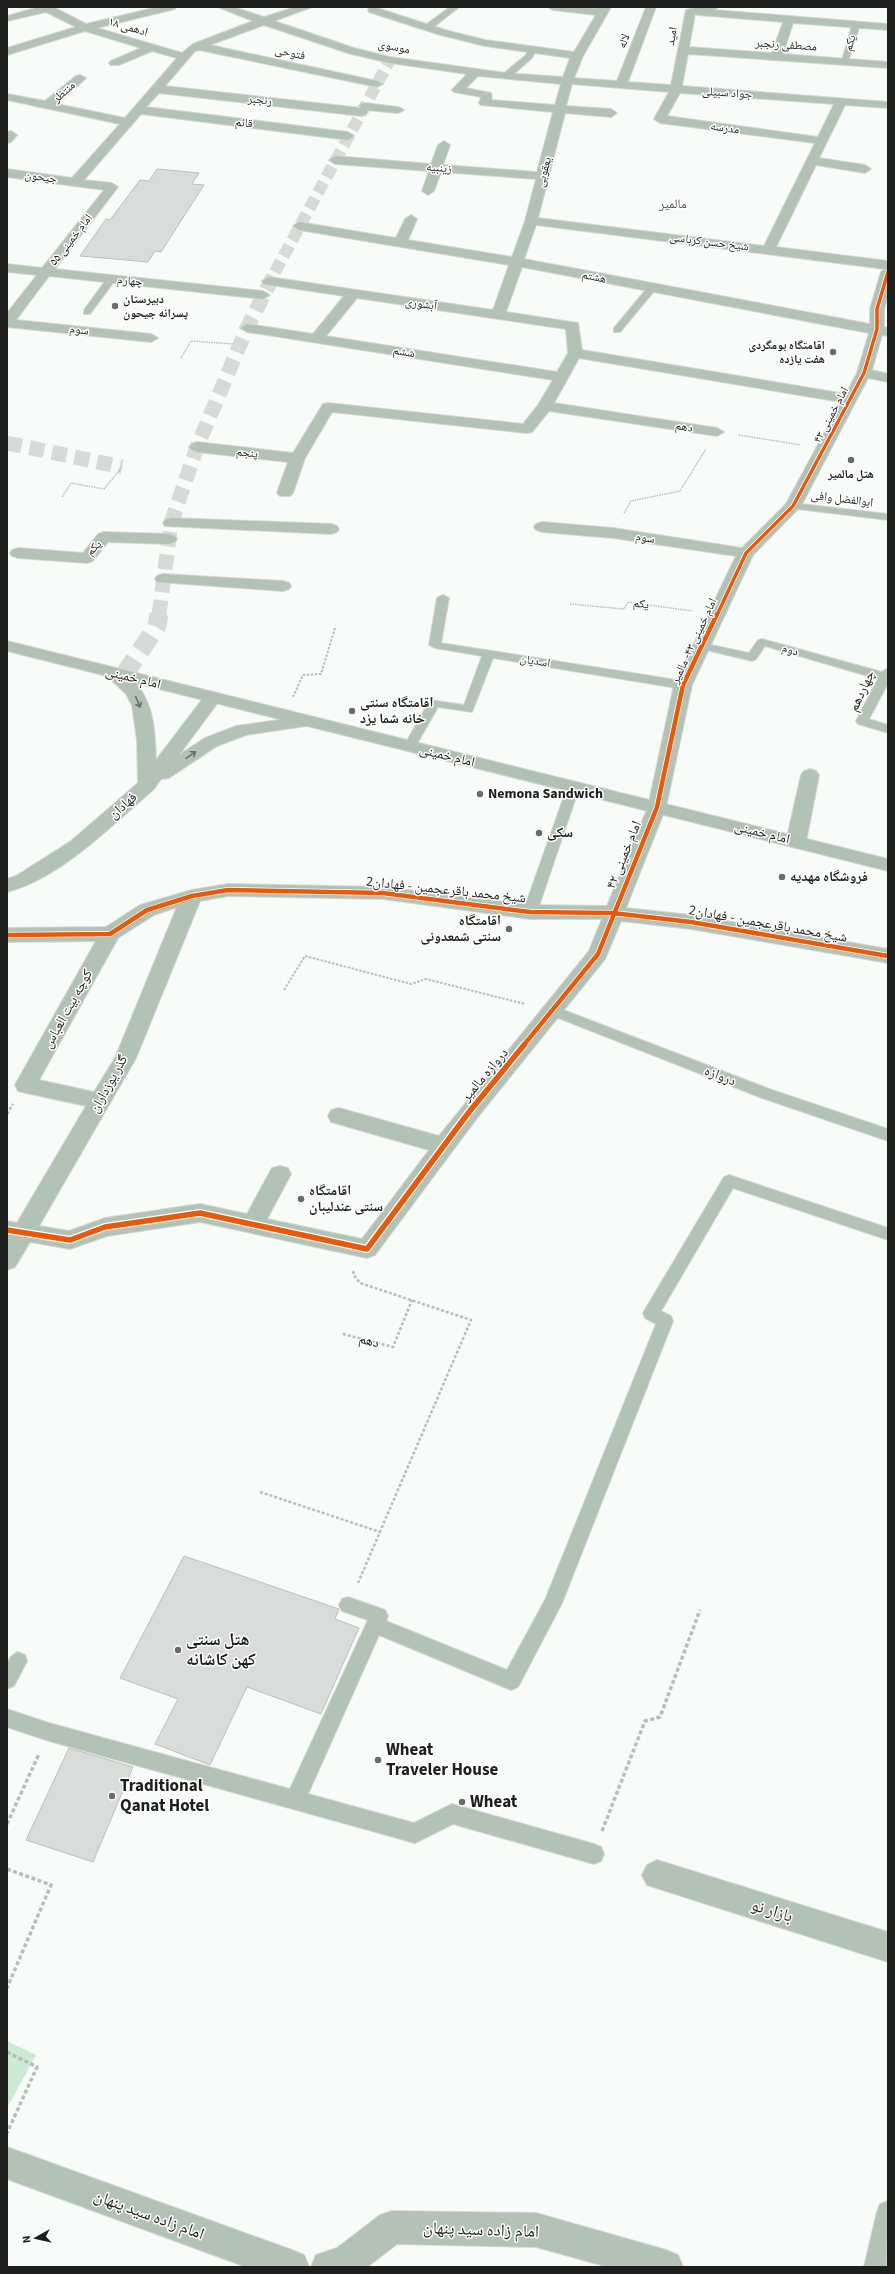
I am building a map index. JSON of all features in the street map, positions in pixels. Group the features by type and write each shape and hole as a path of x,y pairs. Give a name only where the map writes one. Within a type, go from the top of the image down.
{"main road":[{"name":"امام خمینی","path":"7,646 573,788 656,807 888,865"}],"street":[{"path":"7,52 85,28 171,7"},
{"name":"موسوی","path":"223,7 352,51 390,60 506,76 567,81"},
{"path":"75,182 140,110 191,48 262,21 307,7"},
{"path":"553,7 604,9"},
{"name":"لاله","path":"621,85 651,7"},
{"name":"امید","path":"676,89 690,12 714,7"},
{"path":"10,19 46,8"},
{"name":"ادهمی ۱۸","path":"46,8 85,28 184,57"},
{"name":"یعقوبی","path":"498,315 531,221 567,81 577,56 604,9"},
{"path":"119,10 132,17"},
{"path":"372,10 427,28 485,43 577,56"},
{"path":"690,12 888,27"},
{"path":"776,57 789,19"},
{"name":"فتوحی","path":"197,46 377,84"},
{"path":"116,63 151,47"},
{"name":"مصطفی رنجبر","path":"683,50 888,65"},
{"path":"475,72 458,90 487,95 485,103 611,113"},
{"name":"منتظر","path":"48,105 80,78"},
{"name":"جواد سبیلی","path":"567,81 888,105"},
{"name":"رنجبر","path":"157,89 363,109 398,110"},
{"name":"مدرسه","path":"676,89 660,119 823,141"},
{"path":"7,97 129,122"},
{"path":"769,249 841,102"},
{"name":"قائم","path":"140,110 348,136"},
{"path":"428,191 444,145"},
{"name":"زینبیه","path":"335,160 543,176"},
{"path":"813,161 865,169"},
{"name":"جیحون","path":"8,174 75,182"},
{"name":"امام خمینی ۵۵","path":"7,323 13,307 46,273 112,187 75,182"},
{"path":"400,243 411,219"},
{"name":"شیخ حسن کرباسی","path":"531,221 769,249 888,271"},
{"name":"هشتم","path":"299,226 517,262 883,331"},
{"name":"چهارم","path":"7,268 262,295"},
{"name":"امام خمینی ۴۳","path":"794,506 864,372 883,331 877,309 888,271"},
{"name":"آبشوری","path":"270,281 573,326 575,353"},
{"path":"317,338 353,294"},
{"name":"سوم","path":"7,323 151,338"},
{"name":"ششم","path":"247,328 561,377"},
{"path":"285,492 297,458 328,407 526,429 545,406 575,353 850,399"},
{"path":"864,372 888,378"},
{"name":"دهم","path":"545,406 716,432"},
{"name":"پنجم","path":"198,447 297,458"},
{"name":"امام خمینی ۴۳- مالمیر","path":"656,807 683,685 746,552 794,506"},
{"name":"سوم","path":"542,526 613,533 746,552"},
{"name":"یکم","path":"18,552 87,558 104,537 170,531 332,529"},
{"path":"163,580 283,586"},
{"path":"113,673 133,692 142,710 147,785"},
{"name":"فهادان","path":"7,886 22,880 78,845 147,785 213,697"},
{"path":"147,785 211,742 242,730 306,721"},
{"path":"796,842 810,775"},
{"name":"امام خمینی ۴۲","path":"613,913 656,807"},
{"name":"شیخ محمد باقرعجمین - فهادان2","path":"110,934 147,910 192,896 228,890 383,893 530,912 613,913 690,922 888,956"},
{"name":"گذر يوزداران","path":"7,1261 15,1232 100,1101 125,1058 192,896"},
{"name":"دروازه مالمیر","path":"367,1249 469,1112 598,954 613,913"},
{"path":"7,935 110,934"},
{"name":"کوچه بيت العباس","path":"100,1101 26,1085 110,934"},
{"path":"339,1116 444,1146"},
{"path":"253,1224 280,1174"},
{"path":"15,1232 70,1240 105,1227 200,1213 367,1249"},
{"name":"بازار نو","path":"657,1875 888,1947"},
{"name":"امام زاده سید پنهان","path":"7,2163 292,2267"},
{"name":"امام زاده سید پنهان","path":"328,2267 345,2263 392,2227 536,2230 666,2267"}],"lane":[{"path":"427,28 454,7"},
{"name":"یکم","path":"844,62 856,25"},
{"path":"506,76 529,56 532,50"},
{"path":"87,312 111,279"},
{"path":"617,330 652,288"},
{"name":"ابوالفضل وافی","path":"794,506 888,517"},
{"name":"اسدیان","path":"443,598 435,646 683,685"},
{"name":"دوم","path":"702,646 752,657 762,642 887,675"},
{"path":"410,746 434,703 468,709 488,654"},
{"name":"چهاردهم","path":"887,675 862,721 888,729"},
{"path":"530,912 573,788"},
{"name":"دروازه","path":"553,1011 767,1094 888,1136"},
{"path":"375,1625 512,1681 553,1603 664,1321 651,1313 729,1181 888,1234"},
{"path":"295,1800 379,1616 348,1605"},
{"path":"7,1680 18,1661"},
{"path":"7,1718 49,1732 415,1833 452,1814 594,1854"},
{"path":"875,2267 888,2212"}],"path":[{"path":"181,358 191,341 234,344"},
{"path":"613,533 631,501 680,491 716,432 824,448"},
{"path":"62,497 71,483 104,489 122,466"},
{"path":"284,715 303,675 321,674 335,628"},
{"path":"284,990 305,956 411,984 426,979 553,1011"},
{"path":"348,1605 471,1320 360,1283 353,1274 367,1249"},
{"path":"260,1492 380,1532"},
{"path":"594,1854 645,1720 660,1717 700,1610"},
{"path":"7,1824 49,1732"},
{"path":"7,1869 52,1885 7,1988"},
{"path":"7,2052 37,2067 7,2132"}],"green space":[{"path":"7,2041 36,2055 7,2108"}],"building":[{"path":"157,169 199,173 192,184 204,185 161,252 155,251 148,262 80,256 106,219 110,220 140,180 149,181"},
{"name":"هتل سنتی کهن کاشانه","path":"184,1556 339,1609 335,1619 359,1628 321,1714 247,1687 210,1765 155,1744 178,1699 120,1678"},
{"path":"69,1748 133,1767 93,1862 26,1840"}],"tunnel":[{"path":"275,272 390,60"},
{"path":"159,615 171,523 197,447 247,328 276,271"},
{"path":"7,443 122,467"},
{"path":"124,675 157,626 159,614"}],"cycle path":[{"path":"7,1230 70,1240 105,1227 200,1213 367,1249 469,1112 598,954 657,807 683,685 746,553 793,506 864,373 877,329 877,309 888,272"},
{"path":"7,935 110,934 147,910 192,896 228,890 383,893 530,912 613,913 691,922 888,956"}],"place":[{"name":"دبیرستان پسرانه جیحون","path":"115,306"},
{"name":"اقامتگاه بومگردی هفت یازده","path":"833,352"},
{"name":"هتل مالمير","path":"851,460"},
{"name":"اقامتگاه سنتی خانه شما یزد","path":"352,711"},
{"name":"Nemona Sandwich","path":"480,794"},
{"name":"سکی","path":"539,833"},
{"name":"فروشگاه مهدیه","path":"782,877"},
{"name":"اقامتگاه سنتی شمعدونی","path":"509,929"},
{"name":"اقامتگاه سنتی عندلیبان","path":"301,1199"},
{"name":"هتل سنتی کهن کاشانه","path":"178,1650"},
{"name":"Wheat Traveler House","path":"378,1760"},
{"name":"Traditional Qanat Hotel","path":"112,1796"},
{"name":"Wheat","path":"462,1802"}],"district":[{"name":"مالمیر","path":"673,204"}]}
